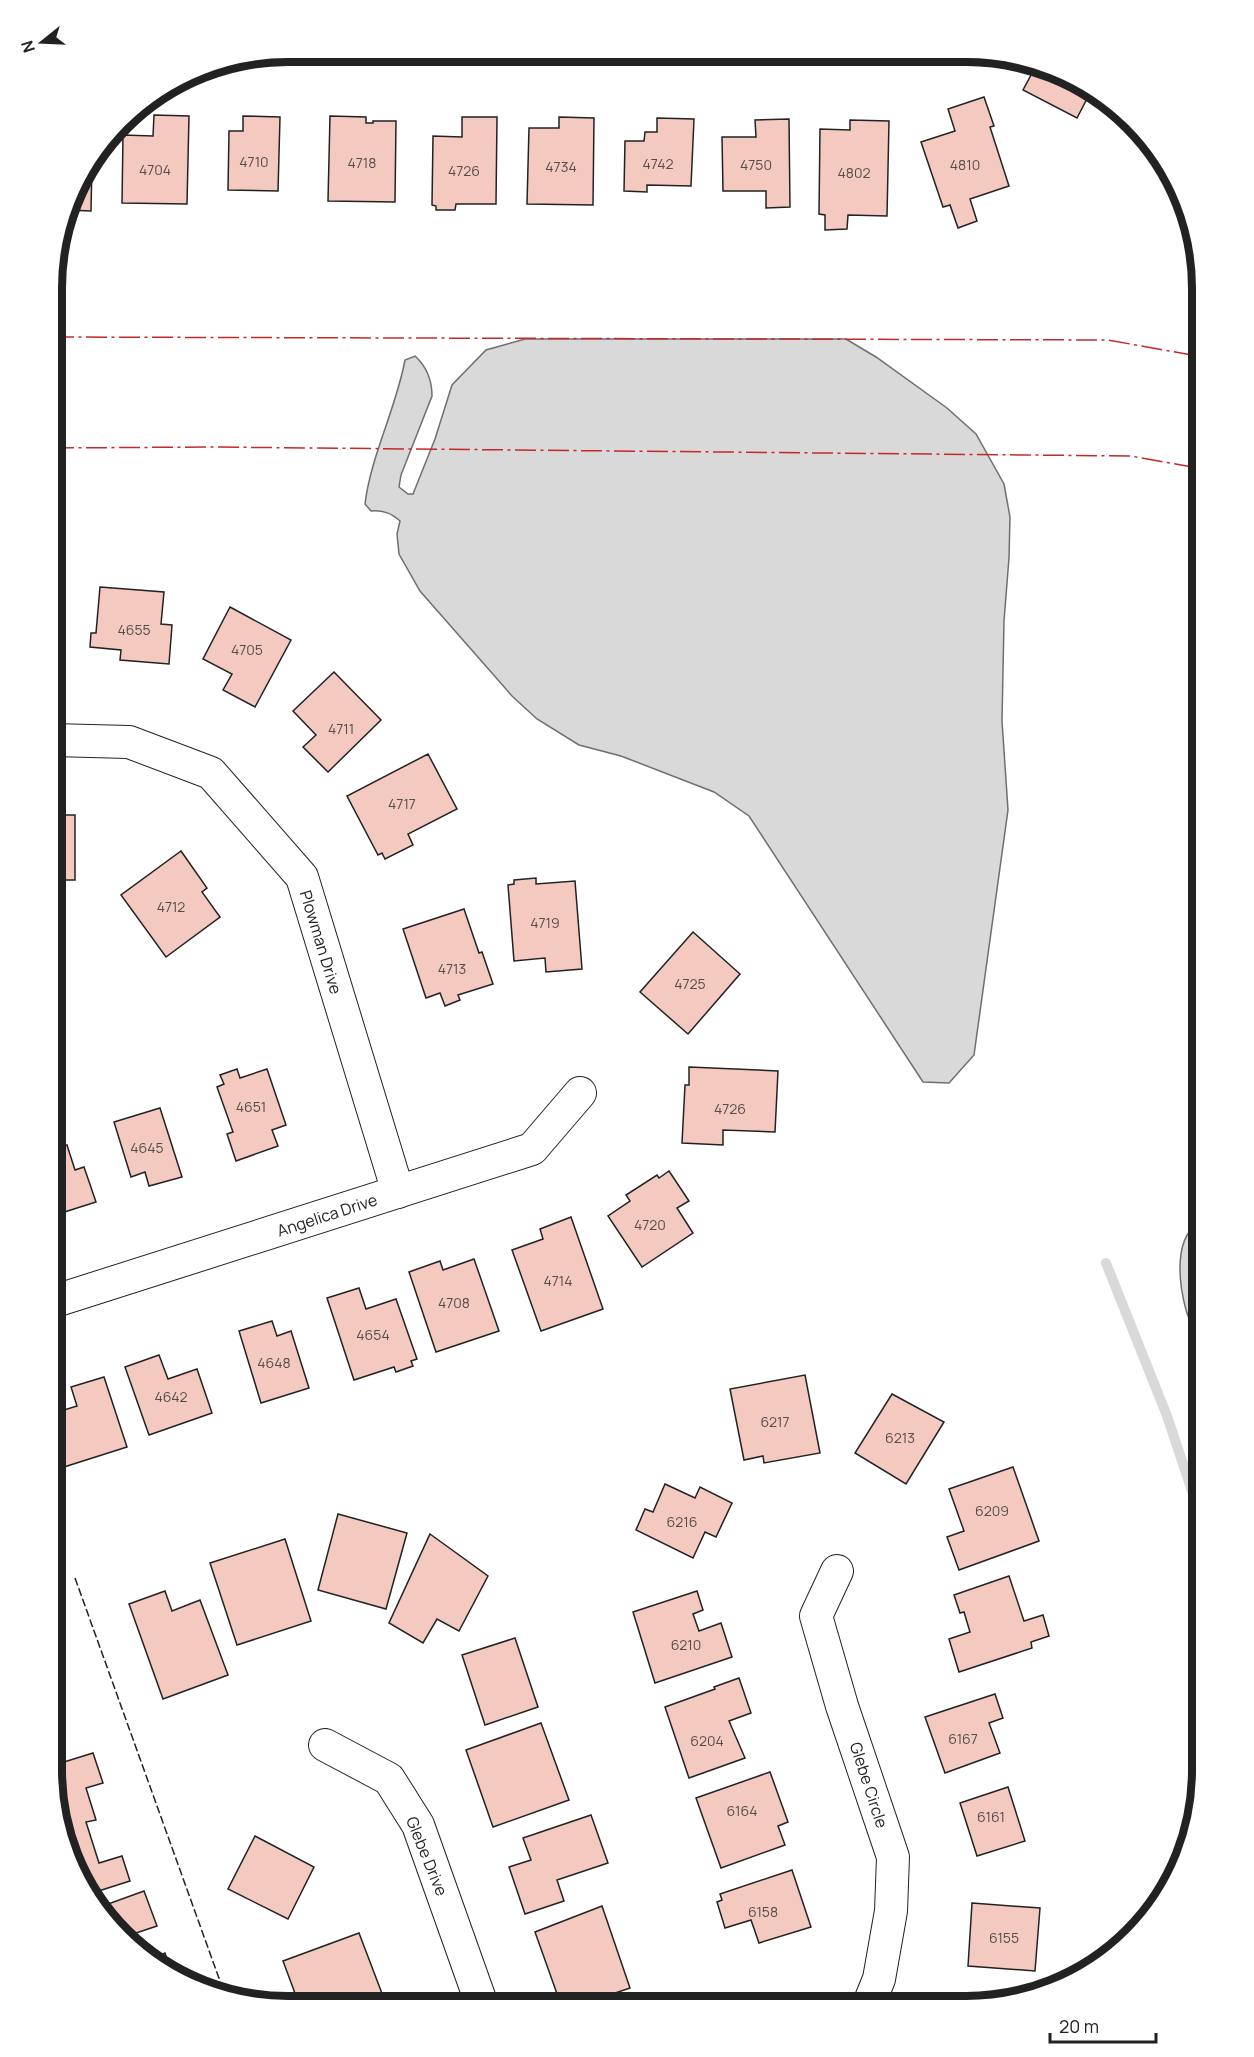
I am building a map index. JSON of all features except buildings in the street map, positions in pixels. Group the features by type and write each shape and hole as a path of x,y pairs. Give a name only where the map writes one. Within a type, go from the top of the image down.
{"street":[{"name":"Plowman Drive","path":"62,740 129,742 211,773 302,878 398,1192"},
{"name":"Angelica Drive","path":"62,1299 532,1149 580,1093"},
{"name":"Glebe Circle","path":"837,1571 816,1616 842,1706 893,1857 891,1911 879,1979 872,1996"},
{"name":"Glebe Drive","path":"325,1745 389,1779 418,1825 479,1996"}],"shaded area":[{"path":"525,339 846,339 876,357 947,408 976,434 1004,484 1010,517 1004,621 1002,721 1008,810 974,1055 949,1083 923,1082 749,816 714,792 621,756 579,745 537,719 512,696 420,591 399,554 397,534 400,521 387,513 371,511 365,504 373,468 405,360 415,356 419,360 428,374 432,390 432,396 401,475 399,487 408,494 413,494 435,439 452,385 486,350"},
{"path":"1192,1228 1192,1325 1186,1310 1180,1274 1182,1248"}],"waterway":[{"path":"1106,1263 1167,1416 1192,1491"}],"fence":[{"path":"75,1578 222,1985"}],"power":[{"path":"62,337 1108,340 1192,355"},
{"path":"62,448 210,447 1131,456 1192,467"}]}
